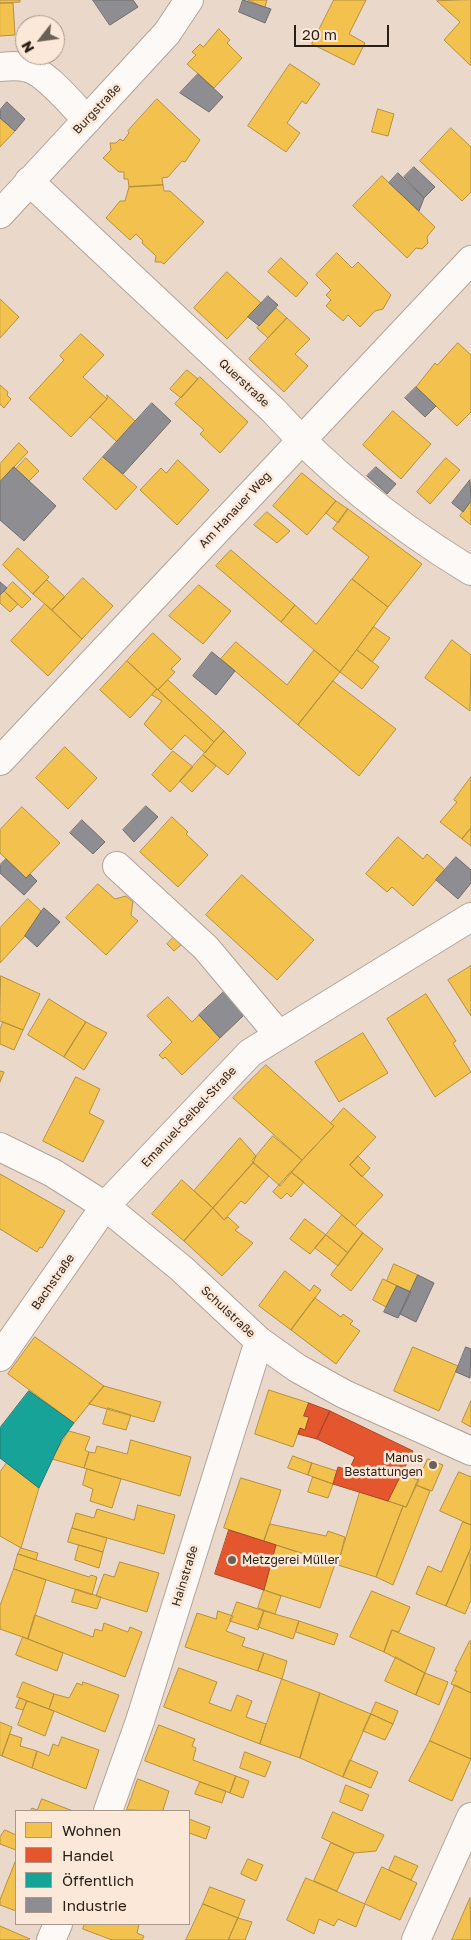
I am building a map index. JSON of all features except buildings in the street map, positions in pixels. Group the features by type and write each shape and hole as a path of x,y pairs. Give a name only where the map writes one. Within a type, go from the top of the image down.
{"street":[{"name":"Burgstraße","path":"0,214 167,33 188,0"},
{"path":"0,67 22,67 36,72 87,120"},
{"name":"Querstraße","path":"29,182 273,410 301,441 379,509 428,544 471,571"},
{"name":"Am Hanauer Weg","path":"0,761 471,260"},
{"path":"117,866 206,948 279,1035"},
{"name":"Emanuel-Geibel-Straße","path":"105,1206 242,1060 279,1035 471,917"},
{"name":"Schulstraße","path":"0,1147 53,1173 105,1206 182,1269 259,1341 297,1368 344,1394 471,1451"},
{"name":"Bachstraße","path":"0,1357 105,1206"},
{"name":"Hainstraße","path":"108,1810 140,1721 259,1341"},
{"path":"416,1940 471,1817"},
{"path":"51,1940 58,1925"}],"place":[{"name":"Manus Bestattungen","path":"433,1465"},
{"name":"Metzgerei Müller","path":"232,1560"}]}
